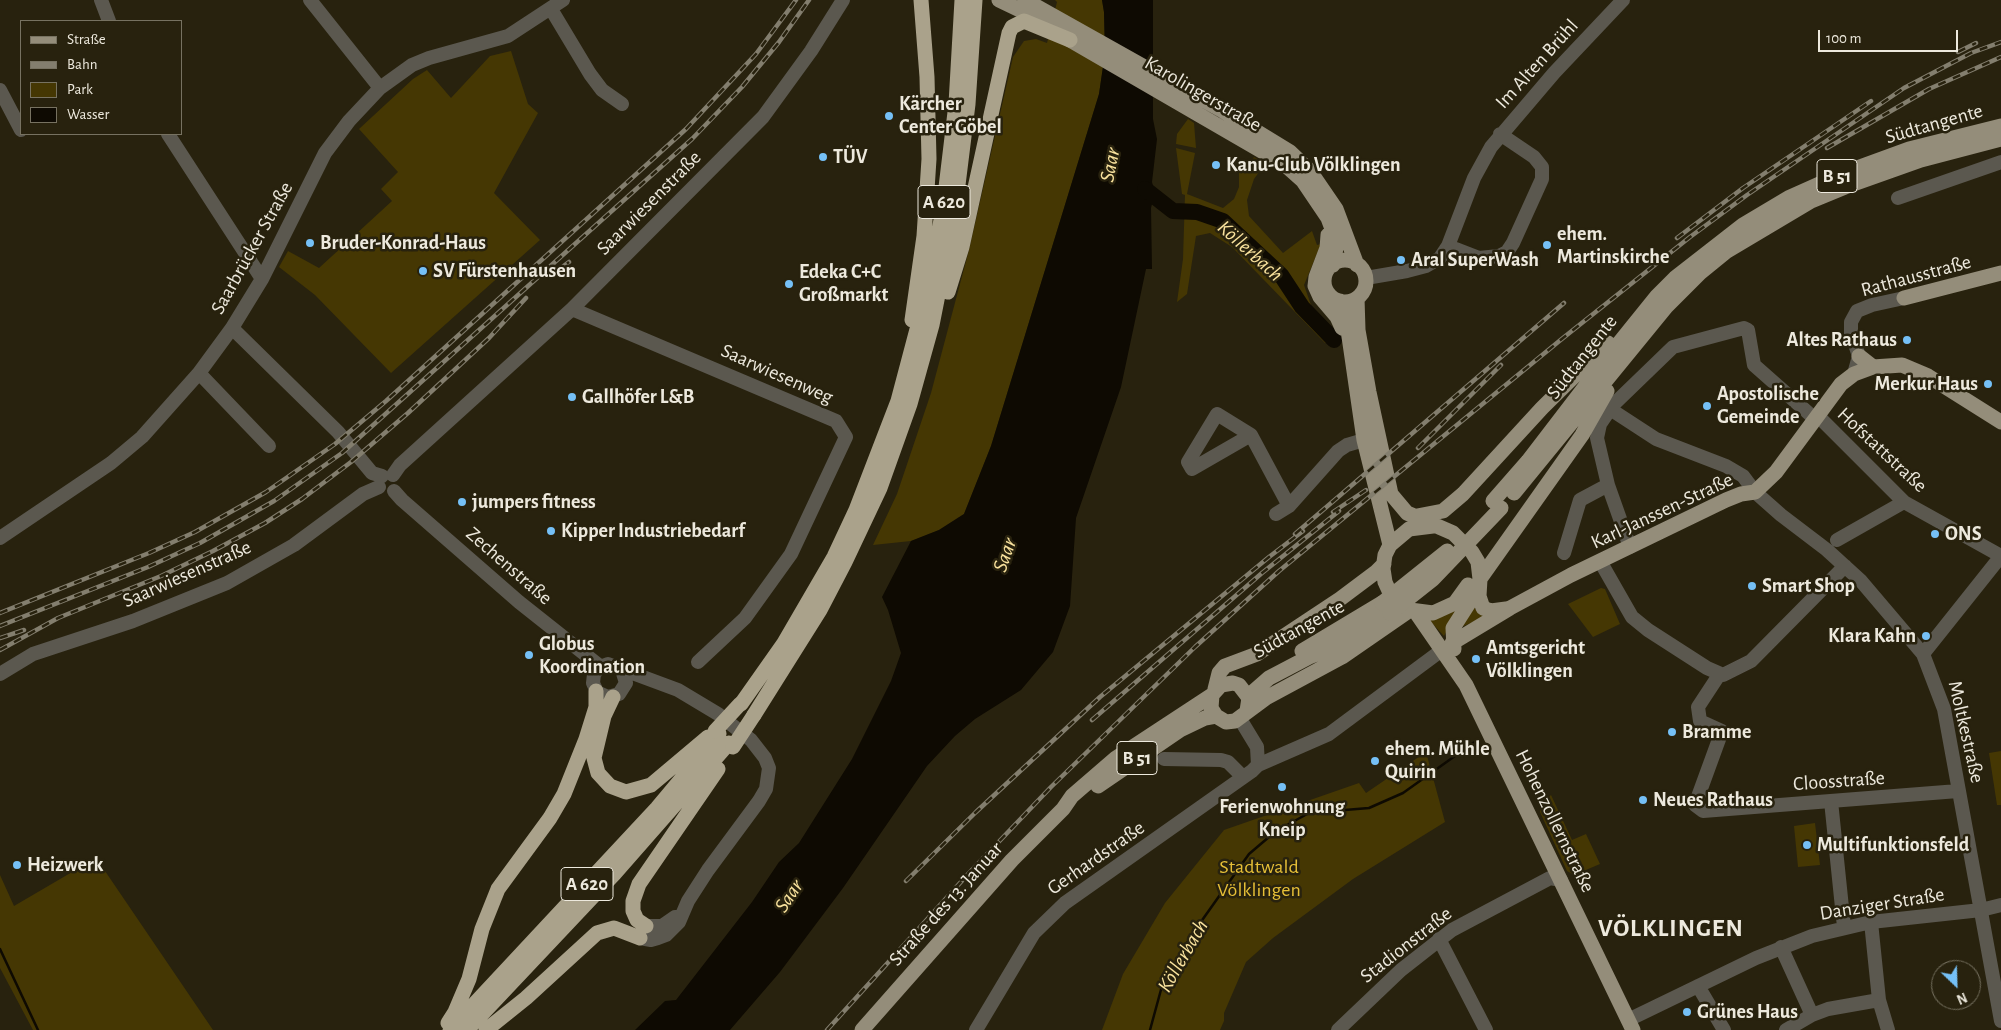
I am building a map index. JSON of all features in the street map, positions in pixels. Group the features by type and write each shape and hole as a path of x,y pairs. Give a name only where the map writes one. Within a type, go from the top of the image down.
{"highway":[{"path":"898,400 924,236 927,199 929,122 921,0"},
{"name":"A 620","path":"747,709 751,691 804,612 834,557 856,510 898,400 927,294 944,204 956,104 962,0"},
{"name":"A 620","path":"467,1030 615,873 747,709 769,689 820,610 867,517 880,488 919,374 940,290 963,156 975,0"},
{"path":"919,374 934,338 962,247 1012,27 1024,21 1047,22 1070,40"},
{"path":"442,1030 455,1012 469,979 482,929 498,889 550,818 564,794 586,739 596,707 596,690"},
{"path":"613,697 604,716 594,758 598,773 610,786 626,792 651,785 724,739"},
{"path":"643,932 633,911 633,901 639,884 724,739"},
{"name":"A 620","path":"450,1030 724,739"},
{"path":"486,1030 526,998 597,933 614,928 643,932"}],"main road":[{"name":"Karolingerstraße","path":"999,0 1047,22 1223,111 1290,152 1310,171 1339,215 1357,264"},
{"name":"Karolingerstraße","path":"1024,0 1047,22"},
{"name":"Karolingerstraße","path":"1070,40 1284,164 1303,182 1324,213 1336,237 1337,248 1333,265"},
{"path":"1909,149 1945,132 2001,116"},
{"name":"Südtangente","path":"1497,504 1543,460 1696,269 1742,225 1790,197 1846,172 1909,149 2001,126"},
{"name":"Südtangente","path":"1246,710 1253,692 1268,678 1309,657 1339,645 1386,608 1433,579 1497,504 1635,322 1675,278 1696,269 1812,201 1887,170 2001,139"},
{"path":"1324,213 1328,243 1316,277 1315,286 1320,297 1349,335"},
{"path":"1346,261 1357,264 1366,278 1364,290 1357,298 1350,302 1340,301 1331,296 1325,284 1326,273 1333,265 1346,261"},
{"name":"Rathausstraße","path":"1904,298 2001,273"},
{"path":"1357,298 1358,330 1368,392 1391,494 1401,508 1413,516 1444,528 1463,543 1476,557 1480,579 1479,600 1483,608 1496,611 1510,608"},
{"path":"1340,301 1349,335 1364,440 1390,545"},
{"path":"1413,516 1428,516 1443,511 1463,494 1566,384 1609,343 1635,322"},
{"path":"1443,644 1474,595 1480,579 1582,435 1634,345"},
{"path":"1859,356 1873,367"},
{"name":"Karl-Janssen-Straße","path":"1443,644 1600,561 1732,498 1755,492 1776,472 1841,384 1854,374 1873,367 1902,365 1928,376 2001,422"},
{"path":"1444,528 1429,525 1413,528 1400,535 1390,545 1384,564 1384,578 1390,593 1402,605 1412,611 1428,613 1442,611 1455,603 1465,592 1470,580 1471,567 1469,556 1463,543"},
{"path":"1384,564 1340,599 1257,654 1225,666 1219,673 1213,692 1211,708 1216,716 1226,722 1342,657 1412,611"},
{"name":"Südtangente","path":"1239,685 1339,630 1386,608"},
{"name":"Hohenzollernstraße","path":"1412,611 1443,644 1466,685 1630,1025"},
{"path":"1213,692 1226,683 1239,685 1247,694 1246,710"},
{"name":"Straße des 13. Januar","path":"862,1030 1012,860 1063,809 1072,796 1116,758 1213,692"},
{"name":"Straße des 13. Januar","path":"1063,809 1180,730 1205,718 1216,716"}],"street":[{"path":"101,0 109,20"},
{"path":"310,0 380,88"},
{"name":"Saarbrücker Straße","path":"0,538 111,462 142,437 199,373 232,328 262,279 325,152 349,121 380,88 412,65 436,56 508,36 563,0"},
{"name":"Saarwiesenstraße","path":"0,674 33,654 133,621 228,583 294,545 385,479 572,309 763,117 806,58 843,0"},
{"name":"Im Alten Brühl","path":"1366,278 1426,266 1440,258 1448,246 1474,178 1490,147 1623,0"},
{"path":"551,9 590,74 602,90 622,104"},
{"path":"0,90 20,128"},
{"name":"Im Alten Brühl","path":"1448,246 1480,258 1498,256 1506,252 1513,243 1542,179 1542,167 1534,158 1500,134"},
{"path":"169,135 262,279"},
{"path":"1898,198 2001,162"},
{"name":"Rathausstraße","path":"1859,356 1851,333 1851,322 1858,312 1872,305 1904,298"},
{"name":"Saarwiesenweg","path":"572,309 836,422 846,437 791,554 745,618 698,662"},
{"path":"232,328 338,432 372,473 385,479"},
{"name":"Hofstattstraße","path":"1610,409 1638,379 1673,347 1744,328 1748,330 1754,364 1815,417 1904,502 2001,556"},
{"path":"1854,374 1859,356"},
{"path":"199,373 269,446"},
{"path":"1610,409 1600,424 1597,438 1608,485 1630,547"},
{"name":"Moltkestraße","path":"1610,409 1656,439 1726,466 1743,476 1755,492 1845,566 1874,595 1923,654 1944,709 2001,1022"},
{"path":"1251,435 1289,506"},
{"path":"1276,514 1289,506 1338,451 1347,445 1364,440"},
{"name":"Zechenstraße","path":"385,479 398,483 394,491 402,500 518,602 601,666"},
{"path":"1564,552 1580,500 1608,485"},
{"path":"1837,540 1904,502"},
{"path":"1923,654 2001,556"},
{"path":"1600,561 1632,617 1648,630 1718,672 1751,661 1845,566"},
{"name":"Karl-Janssen-Straße","path":"1277,758 1329,734 1443,644"},
{"path":"622,670 626,678 625,686 621,693 613,697 604,696 596,690 593,678 601,666 613,665 678,690 718,714 758,748 769,768 766,790 708,870 688,901 679,922 666,934 651,940 643,932"},
{"name":"Cloosstraße","path":"1718,672 1698,707 1700,721 1722,731 1695,805 1703,811 1958,791"},
{"path":"625,686 650,680"},
{"path":"1246,710 1257,747 1258,764"},
{"name":"Gerhardstraße","path":"976,1030 1034,933 1048,917 1243,777 1258,764 1277,758"},
{"path":"1164,759 1221,760 1228,762 1243,777"},
{"path":"1831,801 1844,927"},
{"name":"Stadionstraße","path":"1338,1030 1401,970 1439,939 1550,878 1561,880"},
{"name":"Danziger Straße","path":"1630,1025 1698,986 1781,947 1844,927 1871,922 1981,910 2001,905"},
{"path":"1871,922 1879,1000 1888,1030"},
{"path":"1439,939 1486,1030"},
{"path":"1781,947 1812,1015"},
{"path":"1698,986 1724,1030"},
{"path":"1786,1030 1812,1015 1847,1004 1879,1000"}],"green space":[{"path":"1055,0 1102,0 1105,53 1099,94 991,446 964,514 939,530 911,541 873,545 897,494 931,393 969,250 1013,57 1024,41 1036,39 1047,43 1057,2"},
{"path":"511,51 528,104 538,113 494,193 540,240 391,373 315,295 279,267 288,251 319,268 392,201 381,189 398,172 359,129 413,79 427,70 451,98 490,56"},
{"path":"1188,119 1194,123 1196,148 1176,144 1177,134"},
{"path":"1176,148 1195,153 1187,194 1223,208 1234,199 1239,187 1239,165 1246,168 1254,157 1265,164 1254,179 1247,200 1249,216 1283,253 1312,231 1317,245 1321,244 1304,285 1312,308 1333,330 1335,342 1325,343 1232,247 1210,233 1196,236 1187,294 1177,302 1183,259 1185,195 1182,194"},
{"path":"1601,588 1605,589 1620,624 1593,637 1568,604"},
{"path":"1473,604 1476,610 1486,617 1461,627"},
{"path":"1459,609 1444,636 1429,620"},
{"path":"2001,751 2001,805 1997,805 1989,753"},
{"name":"Stadtwald Völklingen","path":"1426,752 1445,822 1353,879 1273,938 1246,962 1224,1013 1224,1021 1220,1030 1102,1030 1123,974 1165,903 1224,830 1359,783 1366,793"},
{"path":"1551,795 1572,840 1586,834 1600,864 1574,875 1567,871 1540,812 1542,804"},
{"name":"Multifunktionsfeld","path":"1815,823 1820,865 1798,867 1794,826"},
{"path":"96,858 213,1030 33,1030 0,968 0,875 14,906"}],"water":[{"name":"Saar","path":"1102,0 1153,0 1153,119 1157,139 1152,182 1154,190 1162,196 1162,202 1152,204 1151,208 1152,269 1146,269 1121,387 1076,518 1070,606 1053,652 1021,690 975,719 955,736 927,766 843,888 780,972 730,1030 635,1030 665,1001 676,1000 752,902 779,862 799,843 852,759 891,681 901,653 888,610 882,597 911,541 939,530 964,514 991,446 1099,94 1105,53"}],"waterway":[{"name":"Köllerbach","path":"1145,189 1173,211 1197,212 1223,221 1281,275 1302,307 1334,340"},
{"name":"Köllerbach","path":"1150,1030 1162,986 1193,933 1249,854 1276,831 1309,813 1369,808 1403,793 1476,741"},
{"path":"0,949 38,1030"}],"railway":[{"path":"0,613 149,553 195,532 266,492 335,444 386,401 686,129 756,54 796,0"},
{"path":"0,626 148,567 200,543 274,501 342,453 692,139 742,87 779,42 809,0"},
{"path":"827,1030 969,873 1051,787 1195,647 1279,571 1563,338 1690,237 1747,195 1904,88 1971,53 2001,42"},
{"path":"1958,52 1976,43"},
{"path":"1827,148 1929,89 2001,57"},
{"path":"1677,238 1743,188 1871,101"},
{"path":"554,273 569,262"},
{"path":"0,650 58,618 161,576 213,551 265,523 302,499 351,462 408,413 489,338 526,298"},
{"path":"1295,534 1564,303"},
{"path":"1418,448 1501,365"},
{"path":"1333,512 1366,490"},
{"path":"1092,720 1262,573 1339,511"},
{"path":"906,881 976,812 1100,697 1303,531"},
{"path":"0,638 24,630"}],"place":[{"name":"Kärcher Center Göbel","path":"889,116"},
{"name":"TÜV","path":"823,157"},
{"name":"Kanu-Club Völklingen","path":"1216,165"},
{"name":"Bruder-Konrad-Haus","path":"310,243"},
{"name":"ehem. Martinskirche","path":"1547,245"},
{"name":"Aral SuperWash","path":"1401,260"},
{"name":"SV Fürstenhausen","path":"423,271"},
{"name":"Edeka C+C Großmarkt","path":"789,284"},
{"name":"Altes Rathaus","path":"1907,340"},
{"name":"Merkur Haus","path":"1988,384"},
{"name":"Gallhöfer L&B","path":"572,397"},
{"name":"Apostolische Gemeinde","path":"1707,406"},
{"name":"jumpers fitness","path":"462,502"},
{"name":"Kipper Industriebedarf","path":"551,531"},
{"name":"ONS","path":"1935,534"},
{"name":"Smart Shop","path":"1752,586"},
{"name":"Klara Kahn","path":"1926,636"},
{"name":"Globus Koordination","path":"529,655"},
{"name":"Amtsgericht Völklingen","path":"1476,659"},
{"name":"Bramme","path":"1672,732"},
{"name":"ehem. Mühle Quirin","path":"1375,761"},
{"name":"Ferienwohnung Kneip","path":"1282,787"},
{"name":"Neues Rathaus","path":"1643,800"},
{"name":"Multifunktionsfeld","path":"1807,845"},
{"name":"Heizwerk","path":"17,865"},
{"name":"Grünes Haus","path":"1687,1012"}],"district":[{"name":"VÖLKLINGEN","path":"1671,928"}]}
